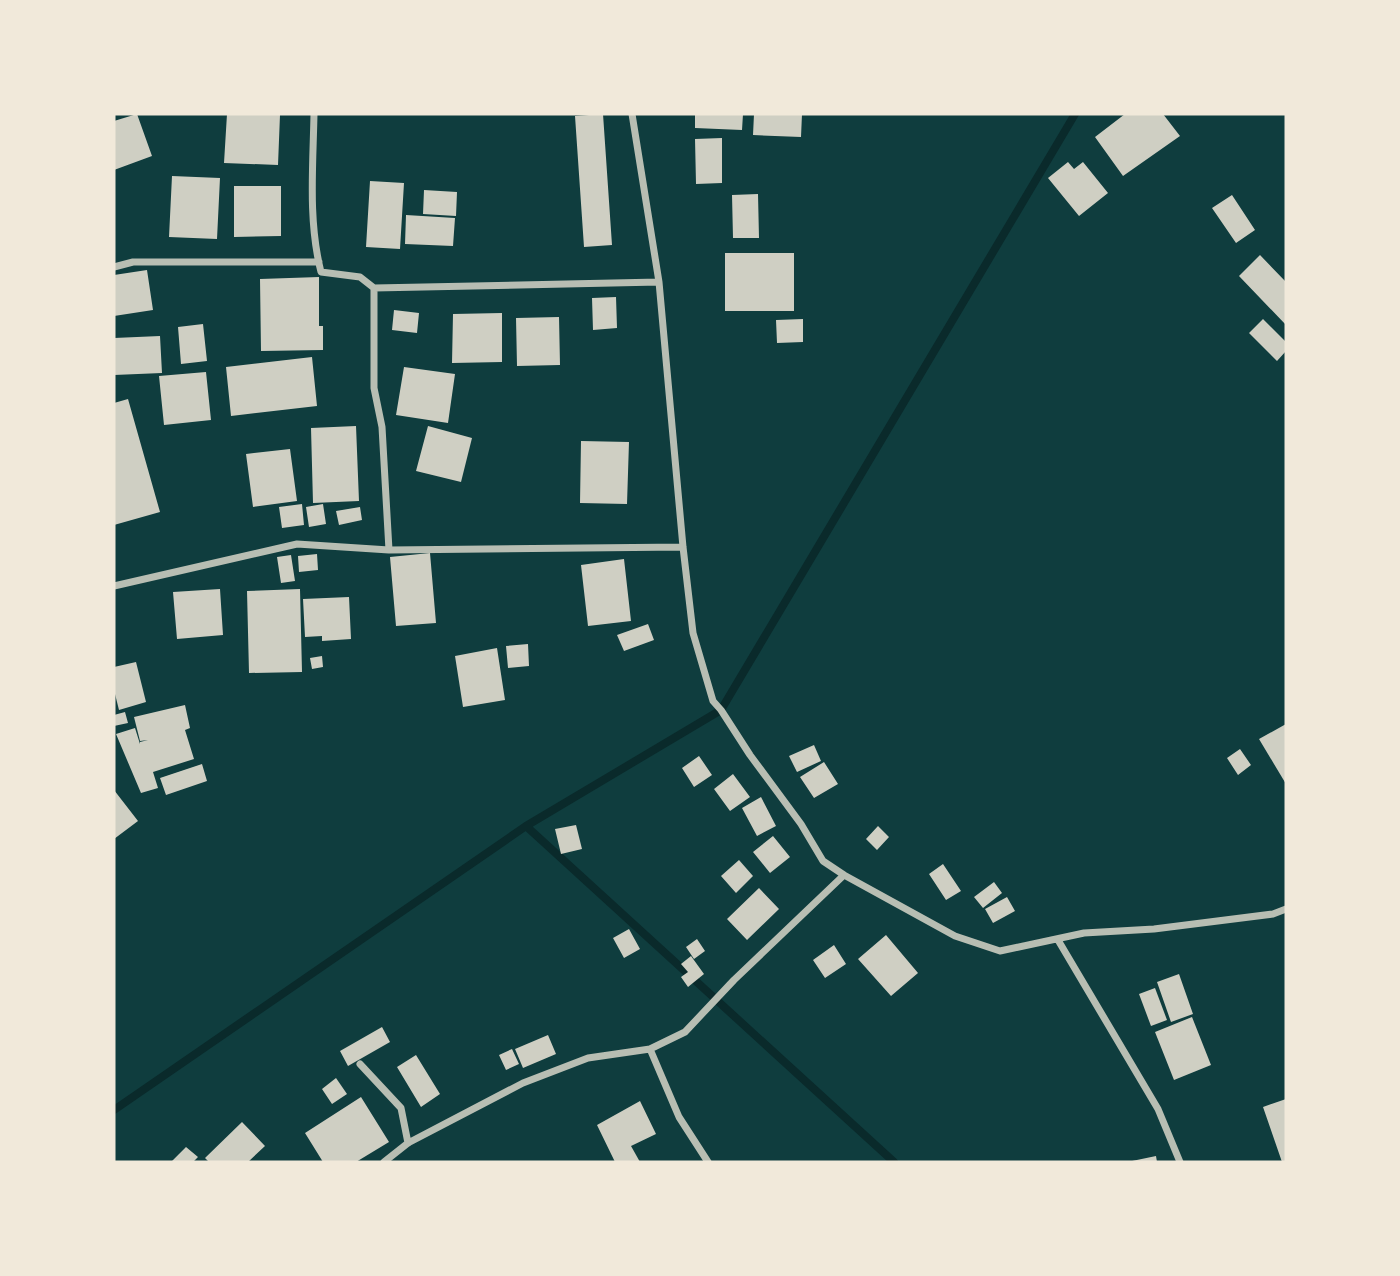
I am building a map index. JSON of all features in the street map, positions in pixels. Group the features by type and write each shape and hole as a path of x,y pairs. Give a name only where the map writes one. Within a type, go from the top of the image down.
{"street":[{"path":"314,114 312,204 315,250 321,272 360,277 374,288 659,282"},
{"path":"632,114 659,282 693,632 713,701 801,824 824,861 844,875 955,936 1000,951 1084,933 1154,929 1273,914 1286,909"},
{"path":"114,267 133,262 319,262"},
{"path":"374,288 374,388 382,427 389,550"},
{"path":"114,586 297,544 389,550 683,547"},
{"path":"384,1162 408,1143 523,1083 588,1058 650,1049 685,1032 734,980 844,875"},
{"path":"1058,940 1158,1109 1180,1162"},
{"path":"650,1049 678,1117 708,1162"},
{"path":"360,1064 401,1108 408,1143"}],"building":[{"path":"137,114 152,156 114,170 114,121"},
{"path":"227,114 280,115 278,165 224,163"},
{"path":"603,114 612,245 584,247 575,116"},
{"path":"695,114 743,114 742,130 695,128"},
{"path":"754,114 802,114 801,137 753,135"},
{"path":"1125,114 1163,114 1180,136 1123,176 1095,137"},
{"path":"722,138 722,183 696,184 695,139"},
{"path":"1068,162 1074,169 1083,162 1108,193 1079,216 1048,178"},
{"path":"172,176 220,178 217,239 169,237"},
{"path":"370,181 404,183 400,249 366,247"},
{"path":"234,186 281,186 281,236 234,237"},
{"path":"424,190 457,192 456,216 423,214"},
{"path":"758,194 759,238 733,238 732,195"},
{"path":"1232,195 1255,230 1236,243 1212,208"},
{"path":"406,215 455,218 453,246 405,244"},
{"path":"725,253 794,253 794,311 725,311"},
{"path":"1260,255 1286,282 1286,325 1239,276"},
{"path":"147,270 153,310 114,316 114,275"},
{"path":"319,277 319,326 323,326 323,350 261,351 260,279"},
{"path":"616,297 617,328 593,330 592,298"},
{"path":"394,310 419,313 417,333 392,330"},
{"path":"502,313 502,362 452,363 453,314"},
{"path":"559,317 560,365 517,366 516,318"},
{"path":"803,319 803,342 777,343 776,320"},
{"path":"1263,319 1286,342 1286,351 1277,361 1249,333"},
{"path":"203,324 207,361 181,364 178,327"},
{"path":"160,336 162,373 114,375 114,338"},
{"path":"312,357 317,406 231,416 226,367"},
{"path":"404,367 455,374 448,423 396,415"},
{"path":"206,372 211,420 164,425 159,376"},
{"path":"128,399 160,512 114,525 114,403"},
{"path":"356,426 359,501 313,503 311,428"},
{"path":"428,426 472,438 461,482 416,471"},
{"path":"581,441 629,442 627,504 580,503"},
{"path":"290,449 297,501 253,507 246,454"},
{"path":"302,504 304,525 282,528 279,507"},
{"path":"323,504 326,524 309,527 306,507"},
{"path":"360,507 362,520 339,525 336,511"},
{"path":"430,553 436,623 396,626 390,557"},
{"path":"317,554 318,570 299,572 298,556"},
{"path":"291,555 295,581 281,583 277,557"},
{"path":"624,559 631,621 588,626 581,565"},
{"path":"220,589 223,635 177,639 173,592"},
{"path":"300,589 302,672 249,673 247,591"},
{"path":"349,597 351,639 322,641 322,636 305,637 303,599"},
{"path":"648,624 654,640 624,651 617,635"},
{"path":"528,644 529,666 508,668 506,646"},
{"path":"497,648 505,700 463,707 455,656"},
{"path":"322,656 323,667 312,669 310,658"},
{"path":"136,662 146,702 119,710 114,690 114,667"},
{"path":"185,705 190,728 185,730 194,759 153,772 158,788 141,793 116,734 135,728 140,744 148,740 140,741 134,717"},
{"path":"125,712 128,723 114,726 114,715"},
{"path":"1286,724 1286,784 1259,739"},
{"path":"814,745 821,761 797,772 789,756"},
{"path":"1240,749 1251,765 1238,775 1227,758"},
{"path":"699,756 712,775 694,787 682,768"},
{"path":"824,762 838,784 814,798 800,777"},
{"path":"202,764 207,781 166,795 160,778"},
{"path":"733,774 750,797 730,811 714,789"},
{"path":"114,790 138,821 114,839"},
{"path":"761,797 776,826 757,836 742,808"},
{"path":"576,825 582,849 561,854 555,829"},
{"path":"878,826 889,837 877,850 866,839"},
{"path":"773,836 790,857 770,873 753,852"},
{"path":"739,860 753,876 736,893 721,876"},
{"path":"943,864 961,891 946,900 929,874"},
{"path":"994,882 1002,893 983,908 974,897"},
{"path":"759,888 779,909 747,940 727,919"},
{"path":"1007,897 1015,911 993,923 985,909"},
{"path":"629,929 640,949 624,958 613,938"},
{"path":"886,935 918,973 891,996 858,959"},
{"path":"697,939 705,951 694,959 686,947"},
{"path":"834,945 846,964 825,978 813,960"},
{"path":"691,956 704,974 688,987 681,977 688,972 681,964"},
{"path":"1179,974 1193,1014 1171,1022 1157,982"},
{"path":"1155,988 1167,1020 1151,1026 1139,994"},
{"path":"1192,1017 1211,1065 1174,1080 1155,1032"},
{"path":"382,1027 390,1042 348,1066 340,1051"},
{"path":"548,1035 556,1054 523,1068 515,1049"},
{"path":"512,1049 519,1064 506,1070 499,1055"},
{"path":"416,1055 440,1094 421,1107 397,1067"},
{"path":"336,1078 347,1094 332,1104 322,1089"},
{"path":"361,1097 389,1142 356,1162 323,1162 305,1133"},
{"path":"1286,1099 1286,1162 1282,1162 1263,1107"},
{"path":"640,1101 656,1134 631,1146 640,1162 615,1162 597,1125"},
{"path":"242,1122 265,1146 248,1162 209,1162 205,1158"},
{"path":"186,1147 198,1157 193,1162 171,1162"},
{"path":"1156,1156 1157,1162 1132,1162 1132,1161"}],"waterway":[{"path":"114,1110 526,826 721,710 1075,114"},
{"path":"526,826 894,1162"}]}
